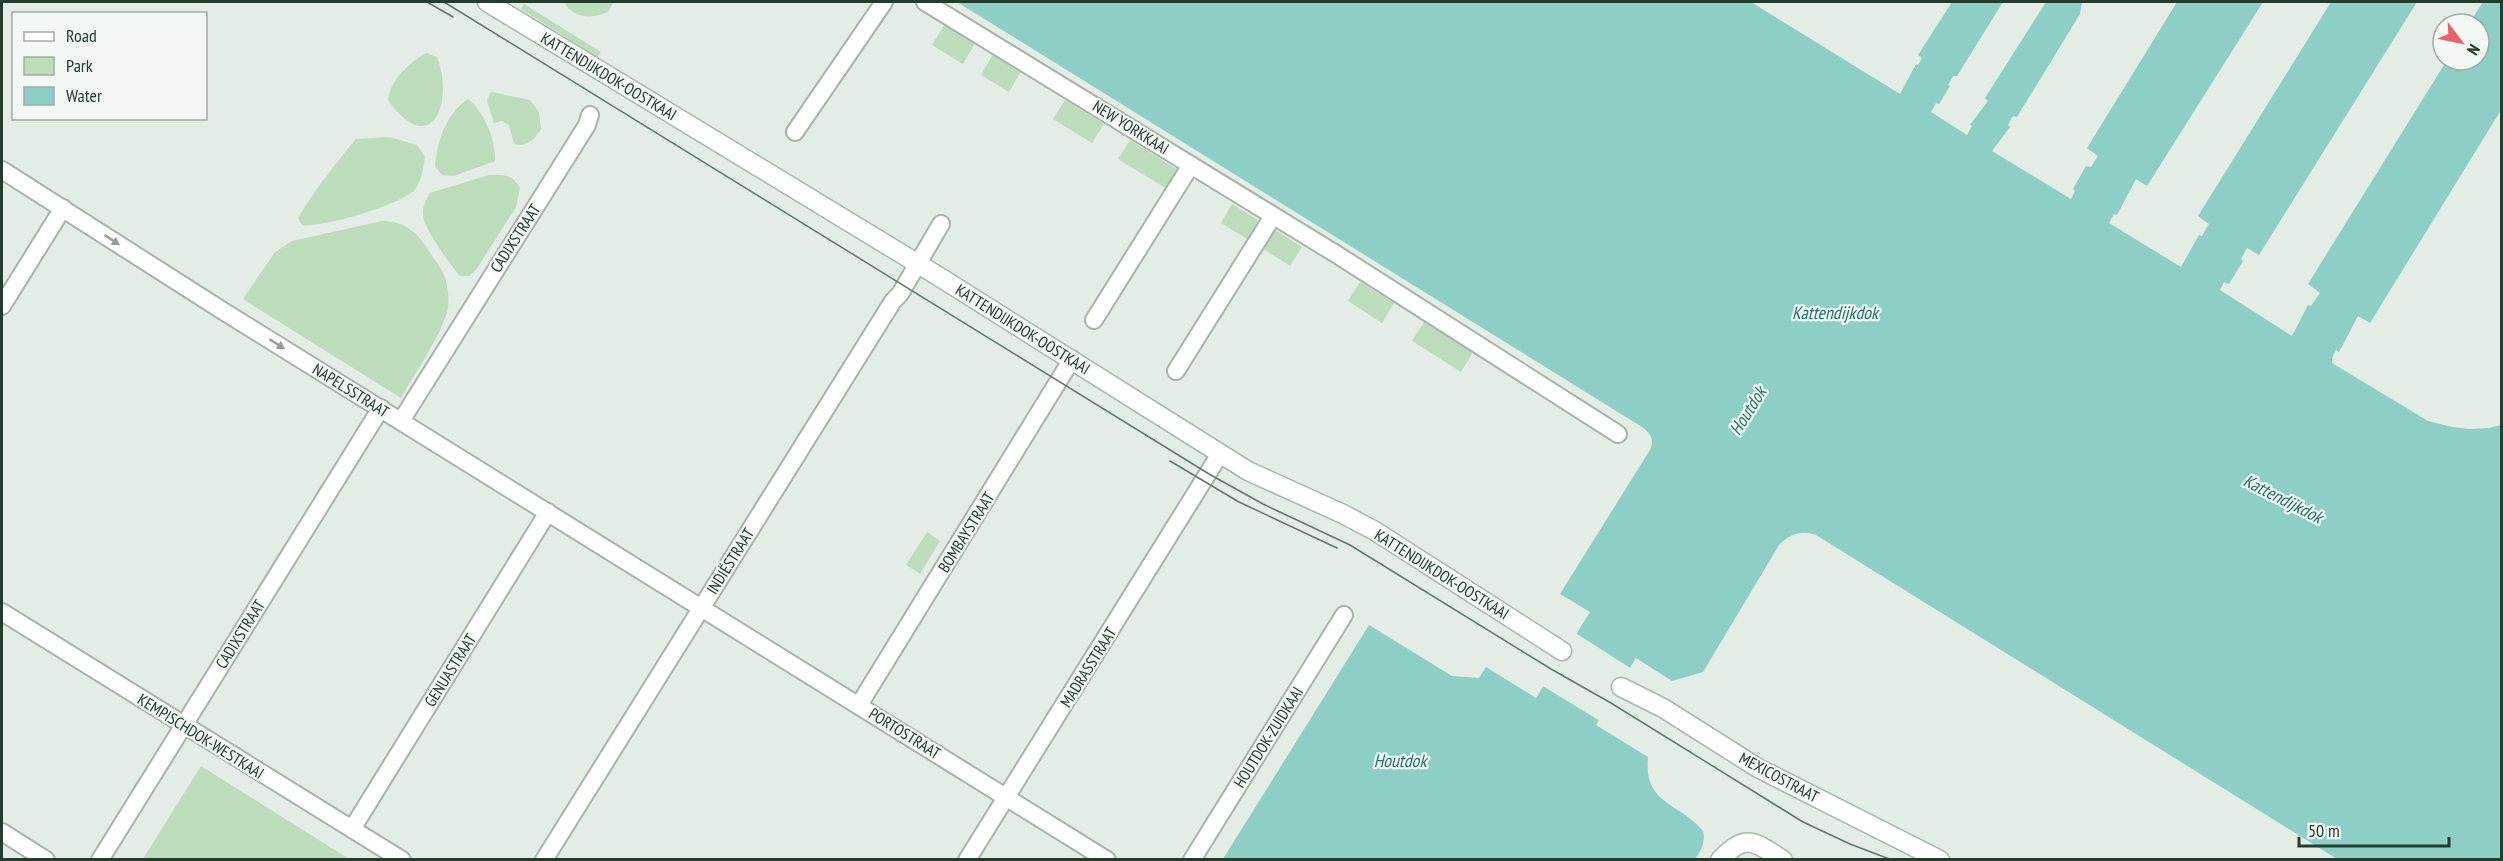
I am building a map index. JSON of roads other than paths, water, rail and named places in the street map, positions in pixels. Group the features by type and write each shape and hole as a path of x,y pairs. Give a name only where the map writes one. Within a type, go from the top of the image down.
{"street":[{"name":"KATTENDIJKDOK-OOSTKAAI","path":"487,2 1072,359 1248,471 1375,531 1562,651"},
{"path":"795,132 884,2"},
{"name":"NEW YORKKAAI","path":"925,2 1336,254 1618,434"},
{"name":"CADIXSTRAAT","path":"401,421 585,128 590,115"},
{"path":"1094,320 1191,165"},
{"name":"NAPELSSTRAAT","path":"2,170 702,607"},
{"path":"2,306 63,208"},
{"path":"1176,371 1273,216"},
{"name":"INDIËSTRAAT","path":"544,860 893,301 900,294 941,224"},
{"name":"BOMBAYSTRAAT","path":"859,705 1072,359"},
{"name":"CADIXSTRAAT","path":"100,860 381,408"},
{"name":"MADRASSTRAAT","path":"967,860 1220,454"},
{"name":"GENUASTRAAT","path":"352,829 548,512"},
{"name":"PORTOSTRAAT","path":"702,607 1107,860"},
{"name":"KEMPISCHDOK-WESTKAAI","path":"2,612 402,860"},
{"name":"HOUTDOK-ZUIDKAAI","path":"1192,860 1344,615"},
{"name":"MEXICOSTRAAT","path":"1621,687 1663,708 1758,768 1937,859"},
{"path":"2,832 46,860"},
{"path":"1720,860 1731,848 1745,840 1755,842 1783,860"}],"water":[{"name":"Kattendijkdok","path":"957,2 1751,2 1900,94 1916,64 1918,65 1922,58 1918,55 1952,2 2003,2 1957,76 1953,76 1939,104 1936,103 1931,112 1967,135 1972,126 1970,125 1988,101 1985,98 2046,2 2082,2 2080,14 2017,117 2013,116 2008,125 2010,127 1992,151 2071,199 2075,191 2073,189 2086,166 2091,167 2098,156 2087,148 2177,2 2263,2 2147,186 2136,179 2117,215 2114,214 2109,223 2181,267 2199,235 2202,236 2209,224 2198,216 2331,2 2417,2 2259,255 2247,248 2241,259 2243,261 2229,284 2224,282 2220,290 2292,336 2308,305 2311,306 2320,293 2308,284 2440,72 2491,72 2491,12 2477,12 2483,2 2501,2 2501,110 2370,323 2358,316 2339,352 2336,350 2332,363 2428,421 2470,429 2501,425 2501,859 2337,859 1816,535 1801,533 1787,538 1779,545 1703,672 1672,681 1636,658 1596,725 1648,757 1648,773 1651,785 1657,794 1694,821 1703,831 1702,846 1695,859 1223,859 1369,625 1452,676 1479,678 1486,667 1536,698 1590,612 1560,594 1650,450 1651,437 1642,427"}],"tram line":[{"path":"427,2 453,17"},
{"path":"444,2 1209,474 1263,504 1350,545 1803,822 1892,860"},
{"path":"1170,461 1239,502 1337,548"}],"water label":[{"name":"Houtdok","path":"1748,411"},
{"name":"Houtdok","path":"1400,761"}]}
